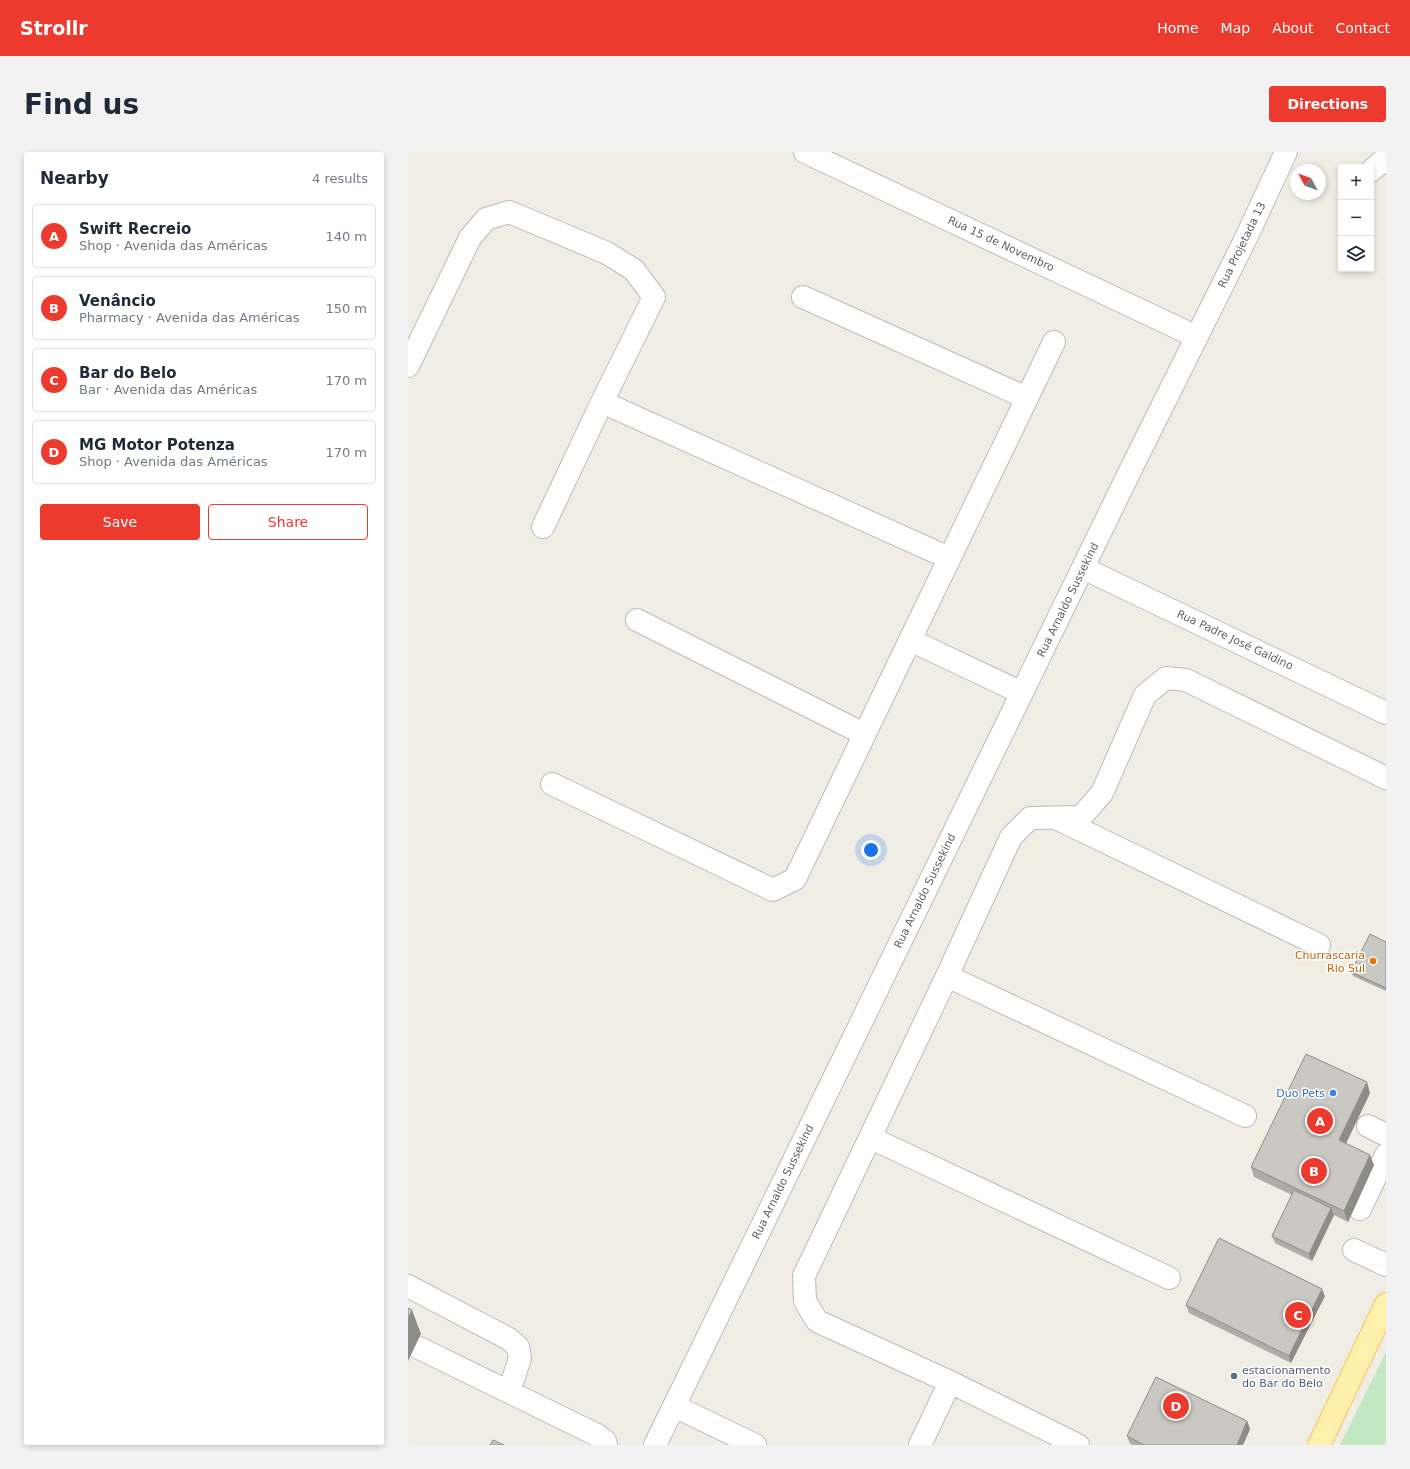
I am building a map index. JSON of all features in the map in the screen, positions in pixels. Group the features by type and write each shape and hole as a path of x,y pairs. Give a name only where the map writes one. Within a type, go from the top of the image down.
{"main road":[{"path":"1319,1445 1386,1304"}],"street":[{"name":"Rua 15 de Novembro","path":"805,152 1197,337"},
{"name":"Rua Projetada 13","path":"1197,337 1246,238 1286,152"},
{"path":"1374,168 1386,158"},
{"path":"408,366 470,238 486,219 509,212 607,253 634,270 654,297 543,527"},
{"path":"803,297 1027,398"},
{"name":"Rua Arnaldo Sussekind","path":"655,1445 1197,337"},
{"path":"552,784 773,890 795,879 1054,342"},
{"path":"602,402 949,558"},
{"name":"Rua Padre José Galdino","path":"1083,568 1386,712"},
{"path":"637,620 864,734"},
{"path":"910,640 1022,693"},
{"path":"1078,1445 950,1382 817,1321 805,1301 804,1276 948,976 1011,837 1030,818 1080,817 1102,792 1144,694 1166,678 1186,680 1386,778"},
{"path":"1057,818 1319,945"},
{"path":"948,976 1245,1116"},
{"path":"871,1138 1169,1278"},
{"path":"1360,1209 1386,1155"},
{"path":"1354,1250 1386,1264"},
{"path":"408,1286 509,1339 518,1347 520,1358 509,1392"},
{"path":"419,1348 597,1435 605,1441 606,1445"},
{"path":"920,1445 950,1382"},
{"path":"674,1406 755,1445"}],"green space":[{"path":"1386,1352 1385,1445 1340,1445"}],"building":[{"name":"Churrascaria Rio Sul","path":"1370,934 1386,942 1386,988 1351,972"},
{"path":"1306,1054 1367,1082 1339,1140 1370,1155 1344,1211 1251,1167"},
{"path":"1294,1190 1331,1208 1309,1254 1272,1236"},
{"path":"1219,1238 1322,1289 1289,1356 1186,1305"},
{"path":"408,1308 412,1310 408,1319"},
{"path":"1156,1377 1247,1421 1237,1445 1144,1445 1127,1436"},
{"path":"493,1440 504,1445 490,1445"}],"place":[{"name":"Churrascaria Rio Sul","path":"1373,961"},
{"name":"Duo Pets","path":"1333,1093"},
{"name":"Swift Recreio","path":"1320,1121"},
{"name":"Venâncio","path":"1314,1171"},
{"name":"Bar do Belo","path":"1298,1315"},
{"name":"estacionamento do Bar do Belo","path":"1234,1376"},
{"name":"MG Motor Potenza","path":"1176,1406"}]}
